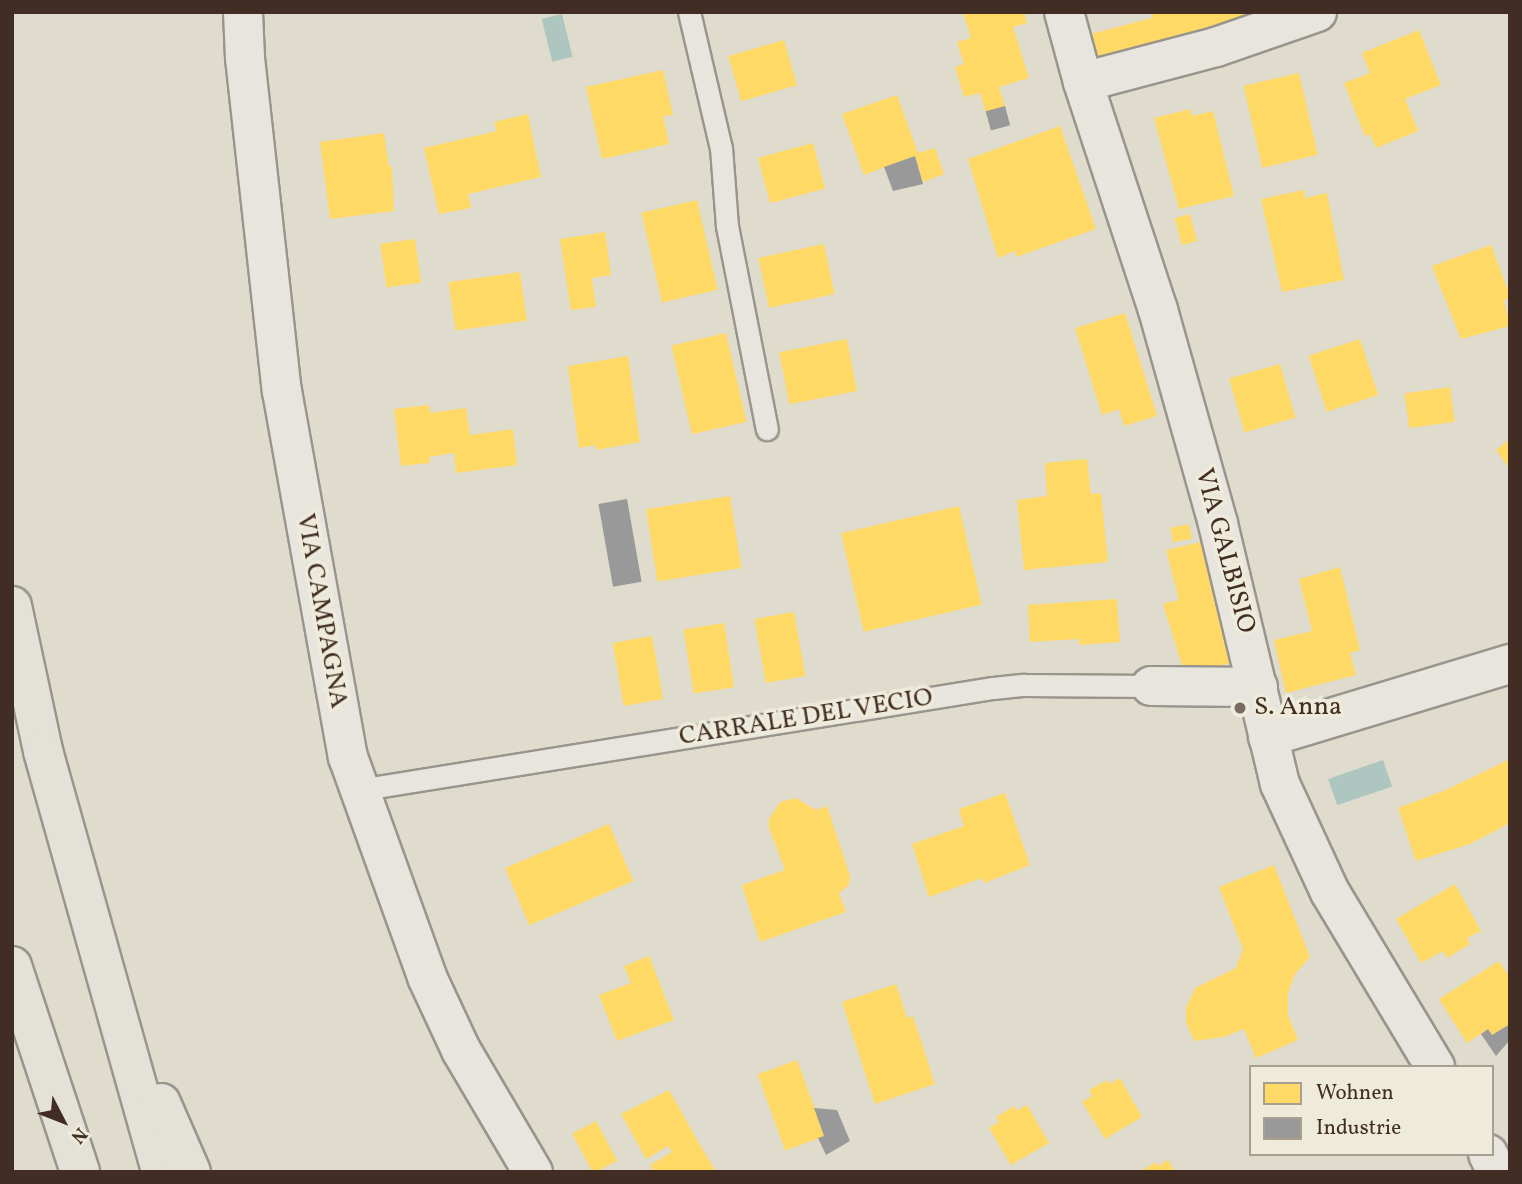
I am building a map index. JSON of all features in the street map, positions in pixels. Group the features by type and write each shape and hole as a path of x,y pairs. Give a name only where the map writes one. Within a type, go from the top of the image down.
{"highway":[{"path":"12,606 43,751 161,1172"},
{"path":"100,959 191,1172"},
{"path":"12,966 80,1172"}],"street":[{"name":"VIA CAMPAGNA","path":"243,12 282,391 348,757 427,977 461,1050 533,1172"},
{"name":"VIA GALBISIO","path":"1064,12 1083,82 1158,310 1218,524 1268,737 1287,801 1324,880 1434,1065"},
{"path":"1083,82 1216,47 1282,27 1317,12"},
{"path":"1268,737 1510,663"},
{"name":"CARRALE DEL VECIO","path":"1151,686 1258,687"},
{"path":"1489,1156 1497,1172"}],"lane":[{"path":"689,12 721,148 727,226 767,429"},
{"name":"CARRALE DEL VECIO","path":"358,790 993,688 1024,685 1151,686"}],"water":[{"path":"562,14 573,57 552,62 542,19"},
{"path":"1383,760 1392,786 1337,805 1328,779"}],"building: Wohnen":[{"path":"963,12 1024,12 1027,23 1013,27 1029,78 999,87 1005,106 986,113 980,93 964,97 955,67 964,64 957,42 971,38"},
{"path":"1151,12 1276,12 1095,64 1087,35 1152,18"},
{"path":"1419,30 1441,85 1405,99 1418,131 1376,148 1370,134 1365,136 1344,83 1370,73 1362,53"},
{"path":"784,40 797,85 741,101 728,56"},
{"path":"663,70 673,115 663,116 669,144 602,159 586,87"},
{"path":"1299,73 1318,155 1262,168 1243,86"},
{"path":"897,95 918,153 935,148 944,174 923,182 915,156 864,175 842,114"},
{"path":"1190,109 1192,116 1213,111 1234,196 1179,209 1154,118"},
{"path":"528,114 541,177 468,194 471,208 439,214 424,148 497,131 494,122"},
{"path":"1060,126 1096,229 1016,257 1015,251 998,258 968,159"},
{"path":"384,133 389,167 392,166 394,211 330,219 320,142"},
{"path":"813,143 825,188 770,203 758,158"},
{"path":"1304,190 1305,198 1327,193 1344,280 1282,292 1261,199"},
{"path":"697,200 718,290 662,302 641,213"},
{"path":"1190,214 1197,241 1182,245 1175,218"},
{"path":"605,232 611,275 592,278 596,307 571,310 560,239"},
{"path":"415,239 421,283 386,287 380,244"},
{"path":"824,244 835,294 769,308 758,258"},
{"path":"1491,245 1510,296 1504,301 1510,326 1461,339 1432,266"},
{"path":"520,272 527,321 456,331 449,282"},
{"path":"1125,313 1157,416 1124,426 1119,409 1102,415 1075,328"},
{"path":"726,333 746,422 692,434 671,346"},
{"path":"847,339 857,391 789,404 779,352"},
{"path":"1360,339 1378,395 1327,412 1309,356"},
{"path":"628,356 640,442 596,450 595,445 579,448 568,366"},
{"path":"1280,364 1295,418 1244,432 1229,379"},
{"path":"1450,387 1455,422 1409,428 1404,393"},
{"path":"429,405 430,413 466,408 470,435 513,429 517,465 456,473 454,453 429,457 430,463 401,466 394,409"},
{"path":"1510,439 1510,469 1496,450"},
{"path":"1087,459 1091,494 1101,493 1108,562 1024,570 1017,500 1047,496 1045,463"},
{"path":"730,496 741,568 657,581 646,509"},
{"path":"959,506 982,604 864,632 841,533"},
{"path":"1189,524 1192,539 1173,542 1170,528"},
{"path":"1205,541 1235,661 1186,678 1163,604 1179,600 1166,550"},
{"path":"1340,567 1360,650 1350,653 1356,675 1286,693 1274,640 1312,631 1299,579"},
{"path":"1117,599 1120,642 1079,645 1079,639 1030,642 1028,605"},
{"path":"794,612 805,676 766,683 755,619"},
{"path":"724,623 734,687 694,694 684,629"},
{"path":"652,636 663,699 624,706 613,643"},
{"path":"1510,759 1510,823 1470,844 1416,861 1398,808 1446,790"},
{"path":"1005,793 1030,865 984,883 982,878 929,897 912,844 964,826 959,809"},
{"path":"796,798 816,810 827,806 850,876 849,885 839,893 846,912 760,942 742,885 785,870 769,828 769,819 780,802"},
{"path":"609,824 633,881 529,925 505,868"},
{"path":"1274,865 1310,957 1295,974 1288,993 1288,1015 1298,1040 1256,1058 1244,1029 1224,1037 1194,1041 1186,1022 1186,1008 1195,988 1236,968 1243,949 1219,887"},
{"path":"1455,884 1481,931 1467,938 1470,944 1447,958 1443,951 1421,963 1396,919"},
{"path":"649,956 674,1020 617,1041 599,995 631,983 624,966"},
{"path":"1499,961 1510,978 1510,1024 1492,1035 1488,1029 1467,1043 1439,999"},
{"path":"896,984 907,1018 913,1016 935,1084 875,1104 842,1002"},
{"path":"797,1060 825,1136 785,1150 758,1074"},
{"path":"1120,1078 1142,1117 1105,1139 1082,1102 1092,1096 1089,1090 1107,1080 1110,1084"},
{"path":"669,1090 716,1172 654,1172 650,1165 672,1152 668,1146 646,1159 621,1114"},
{"path":"1027,1105 1049,1143 1011,1165 989,1128 999,1122 996,1117 1014,1106 1016,1111"},
{"path":"596,1121 617,1161 593,1172 572,1134"},
{"path":"1168,1160 1175,1172 1139,1172 1156,1162 1158,1166"}],"building: Industrie":[{"path":"1005,106 1010,125 991,130 986,111"},
{"path":"915,156 923,184 893,191 884,167"},
{"path":"627,499 642,582 613,587 598,504"},
{"path":"1510,1024 1510,1040 1496,1056 1481,1034 1488,1029 1492,1035"},
{"path":"814,1108 837,1110 850,1141 826,1155 818,1138 824,1136"}],"place":[{"name":"S. Anna","path":"1240,708"}]}
